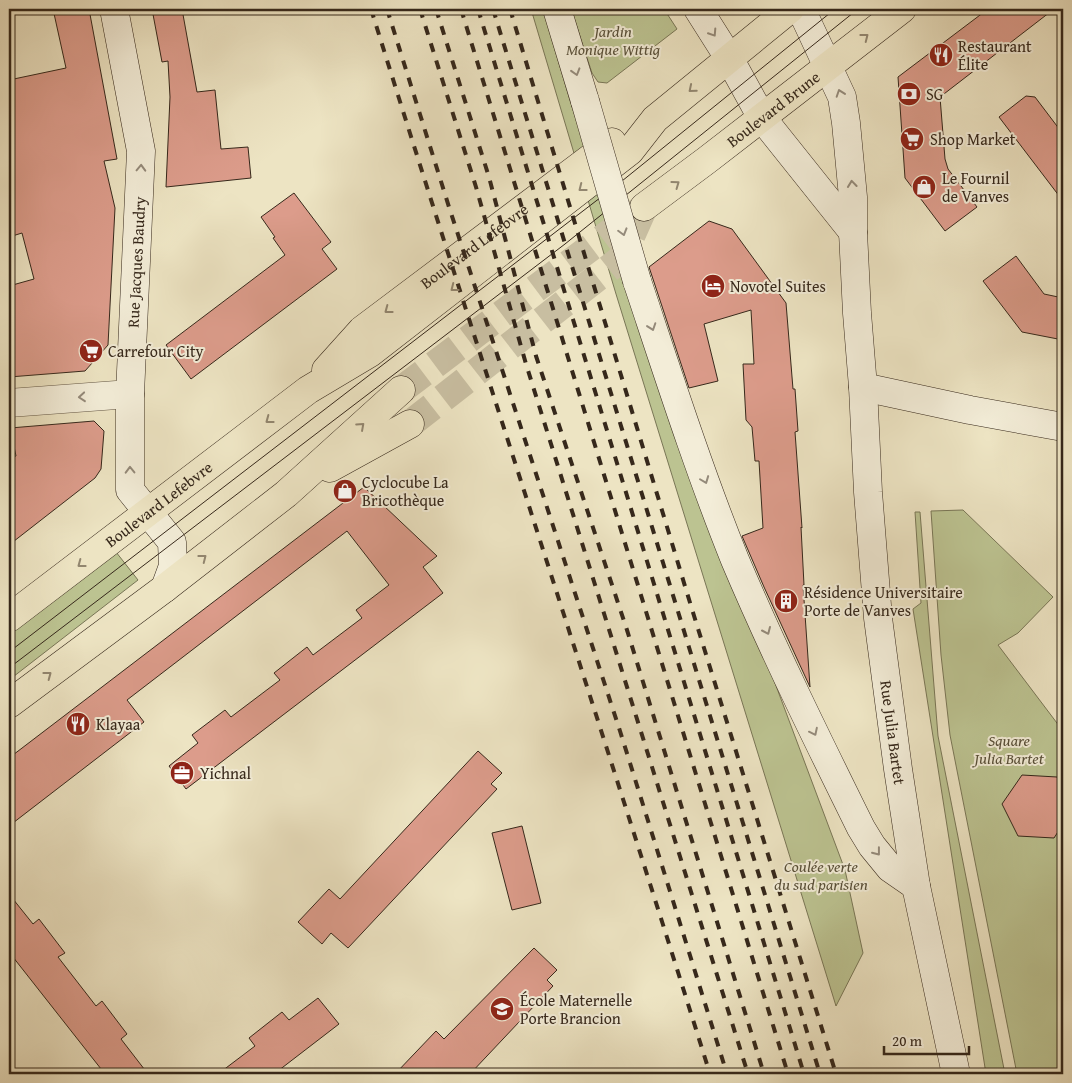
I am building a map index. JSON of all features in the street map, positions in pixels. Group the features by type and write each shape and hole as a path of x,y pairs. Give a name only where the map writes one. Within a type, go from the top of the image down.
{"main road":[{"name":"Rue Jacques Baudry","path":"114,9 141,151 130,394 130,490 172,542 173,566 165,588"},
{"path":"557,9 637,281 700,466 735,559 793,688 861,828 872,846 890,868 916,886"},
{"path":"698,9 729,58 762,118 786,151 853,232"},
{"path":"729,58 790,9"},
{"name":"Rue Julia Bartet","path":"801,9 842,97 853,197 857,313 878,618 916,886 956,1074"},
{"name":"Boulevard Brune","path":"644,207 902,9"},
{"name":"Boulevard Lefebvre","path":"9,618 308,390 362,330 623,134 655,119 729,58"},
{"path":"863,387 970,410 1063,427"},
{"path":"9,704 165,588 286,494 401,390"},
{"path":"9,404 130,394"},
{"path":"286,494 410,424"}],"green space":[{"name":"Coulée verte du sud parisien","path":"531,9 543,9 571,104 663,384 845,870 863,953 836,1006 616,294"},
{"name":"Jardin Monique Wittig","path":"571,9 664,9 677,29 607,83 598,82 592,73"},
{"name":"Square Julia Bartet","path":"963,510 1053,597 1018,633 998,645 1063,731 1063,1074 1017,1074 950,735 941,655 931,511"},
{"path":"915,512 920,512 938,736 1005,1074 986,1074 913,609 921,603"},
{"path":"116,552 138,580 9,680 9,635"}],"building":[{"path":"53,9 89,9 117,159 104,161 115,208 108,345 85,371 9,377 9,286 34,279 22,233 9,237 9,80 66,68"},
{"path":"152,9 182,9 197,92 215,90 221,149 248,147 251,178 166,187 170,97 168,61 162,62"},
{"path":"988,9 1054,9 940,97 945,159 948,169 977,207 945,231 905,178 898,77"},
{"path":"1026,96 1035,97 1063,134 1063,201 999,117"},
{"path":"294,193 331,242 322,249 337,269 191,379 166,345 285,255 261,217"},
{"path":"709,221 732,229 786,303 798,431 795,432 810,687 742,536 763,528 759,461 755,461 752,427 746,420 743,364 754,364 751,310 704,324 718,381 689,388 649,267"},
{"path":"1016,256 1044,294 1063,298 1063,340 1022,332 983,281"},
{"path":"94,421 104,431 101,469 95,478 9,545 9,458 16,456 10,428"},
{"path":"364,487 437,556 423,567 443,593 186,789 169,766 198,743 192,735 225,710 231,717 280,680 274,673 307,647 313,655 362,618 356,610 389,585 347,531 127,700 144,722 9,826 9,758"},
{"path":"478,751 502,773 491,784 497,789 348,948 331,933 322,944 298,922 329,889 340,899"},
{"path":"1022,775 1057,777 1063,788 1063,824 1054,838 1018,836 1002,804"},
{"path":"522,826 541,903 512,910 492,833"},
{"path":"9,894 33,924 39,919 65,953 58,957 96,1006 102,1001 127,1034 121,1039 148,1074 105,1074 9,952"},
{"name":"École Maternelle Porte Brancion","path":"534,948 557,970 547,980 553,986 470,1074 395,1074 436,1031 444,1039"},
{"path":"318,998 339,1024 274,1074 218,1074 255,1046 249,1038 282,1012 289,1020"}],"tunnel":[{"path":"410,424 621,259 644,207"},
{"path":"401,390 639,211"}],"tram line":[{"path":"9,652 622,181 835,9"},
{"path":"9,668 565,244 858,9"}],"railway":[{"path":"371,9 710,1074"},
{"path":"387,9 449,207 620,731 727,1074"},
{"path":"420,9 476,187 526,364 748,1074"},
{"path":"436,9 489,177 536,356 627,630 764,1074"},
{"path":"461,9 788,1074"},
{"path":"478,9 804,1074"},
{"path":"493,9 820,1074"},
{"path":"510,9 691,606 836,1074"}],"place":[{"name":"Restaurant Élite","path":"941,55"},
{"name":"SG","path":"909,94"},
{"name":"Shop Market","path":"912,139"},
{"name":"Le Fournil de Vanves","path":"924,187"},
{"name":"Novotel Suites","path":"713,286"},
{"name":"Carrefour City","path":"91,351"},
{"name":"Cyclocube La Bricothèque","path":"345,491"},
{"name":"Résidence Universitaire Porte de Vanves","path":"786,601"},
{"name":"Klayaa","path":"78,724"},
{"name":"Yichnal","path":"182,773"},
{"name":"École Maternelle Porte Brancion","path":"502,1009"}]}
